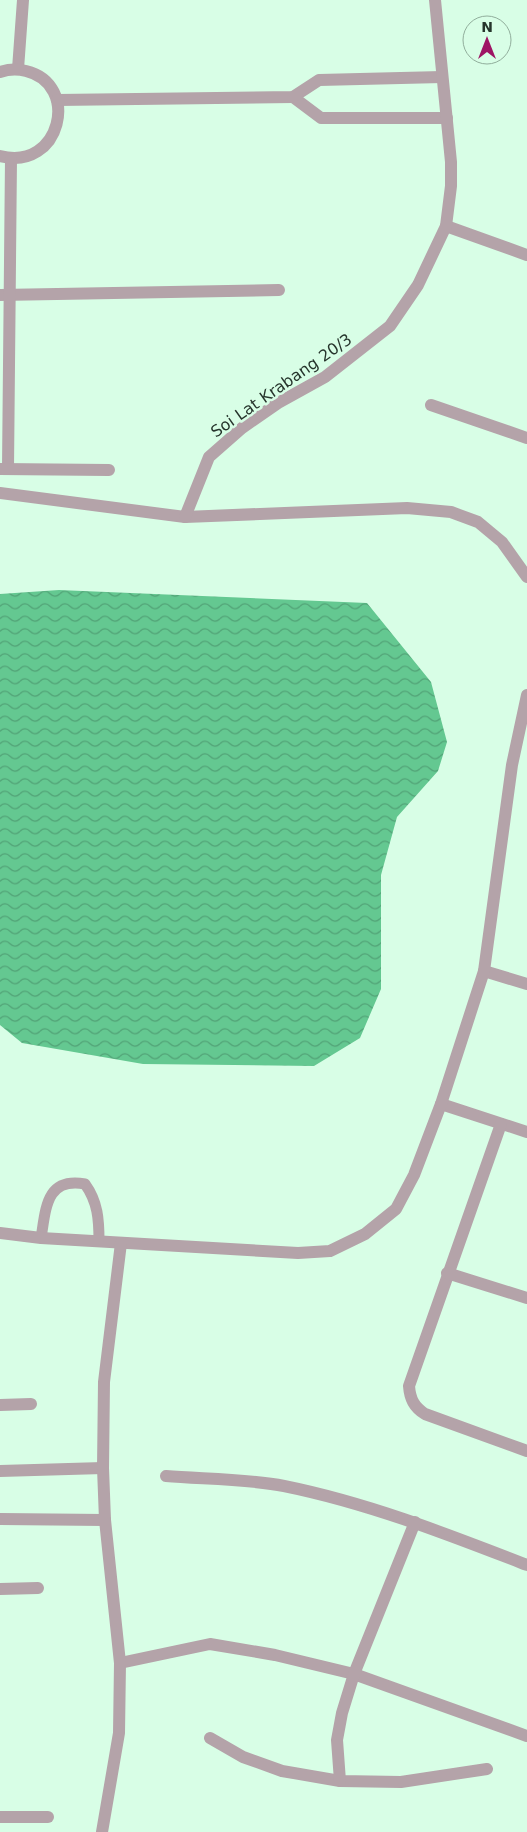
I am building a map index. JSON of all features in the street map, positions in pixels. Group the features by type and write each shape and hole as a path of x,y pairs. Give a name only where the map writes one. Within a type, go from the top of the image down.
{"street":[{"path":"18,69 23,0"},
{"name":"Soi Lat Krabang 20/3","path":"185,517 209,457 242,428 278,403 325,377 390,326 418,285 446,226 451,186 436,0"},
{"path":"0,72 18,69 30,72 42,79 57,100 59,117 54,134 44,148 28,157 5,157 4,468 109,470"},
{"path":"57,100 293,97 318,80 442,77"},
{"path":"293,97 321,118 447,118"},
{"path":"446,226 527,256"},
{"path":"4,294 279,290"},
{"path":"431,405 527,438"},
{"path":"0,493 185,517 407,508 451,512 478,522 502,542 527,577"},
{"path":"0,1233 41,1238 298,1254 330,1251 365,1234 396,1209 414,1175 441,1104 484,972 512,765 527,694"},
{"path":"484,972 527,984"},
{"path":"441,1104 527,1132"},
{"path":"501,1124 409,1386 413,1403 425,1414 527,1451"},
{"path":"102,1832 119,1733 120,1662 105,1520 103,1468 104,1382 121,1243"},
{"path":"448,1273 527,1298"},
{"path":"0,1405 30,1404"},
{"path":"0,1471 103,1468"},
{"path":"166,1476 282,1485 365,1506 415,1522 527,1565"},
{"path":"0,1519 105,1520"},
{"path":"340,1781 337,1740 342,1713 354,1674 415,1522"},
{"path":"0,1589 38,1588"},
{"path":"120,1662 210,1644 275,1655 354,1674 527,1736"},
{"path":"210,1738 243,1757 282,1771 340,1781 401,1782 487,1769"},
{"path":"0,1817 48,1818"}],"lane":[{"path":"41,1238 46,1206 52,1193 62,1184 73,1182 85,1184 94,1195 99,1215 99,1241"}],"water":[{"path":"59,590 367,603 431,682 447,742 438,771 397,817 381,875 381,989 360,1038 314,1066 143,1064 22,1043 0,1025 0,594"}]}
